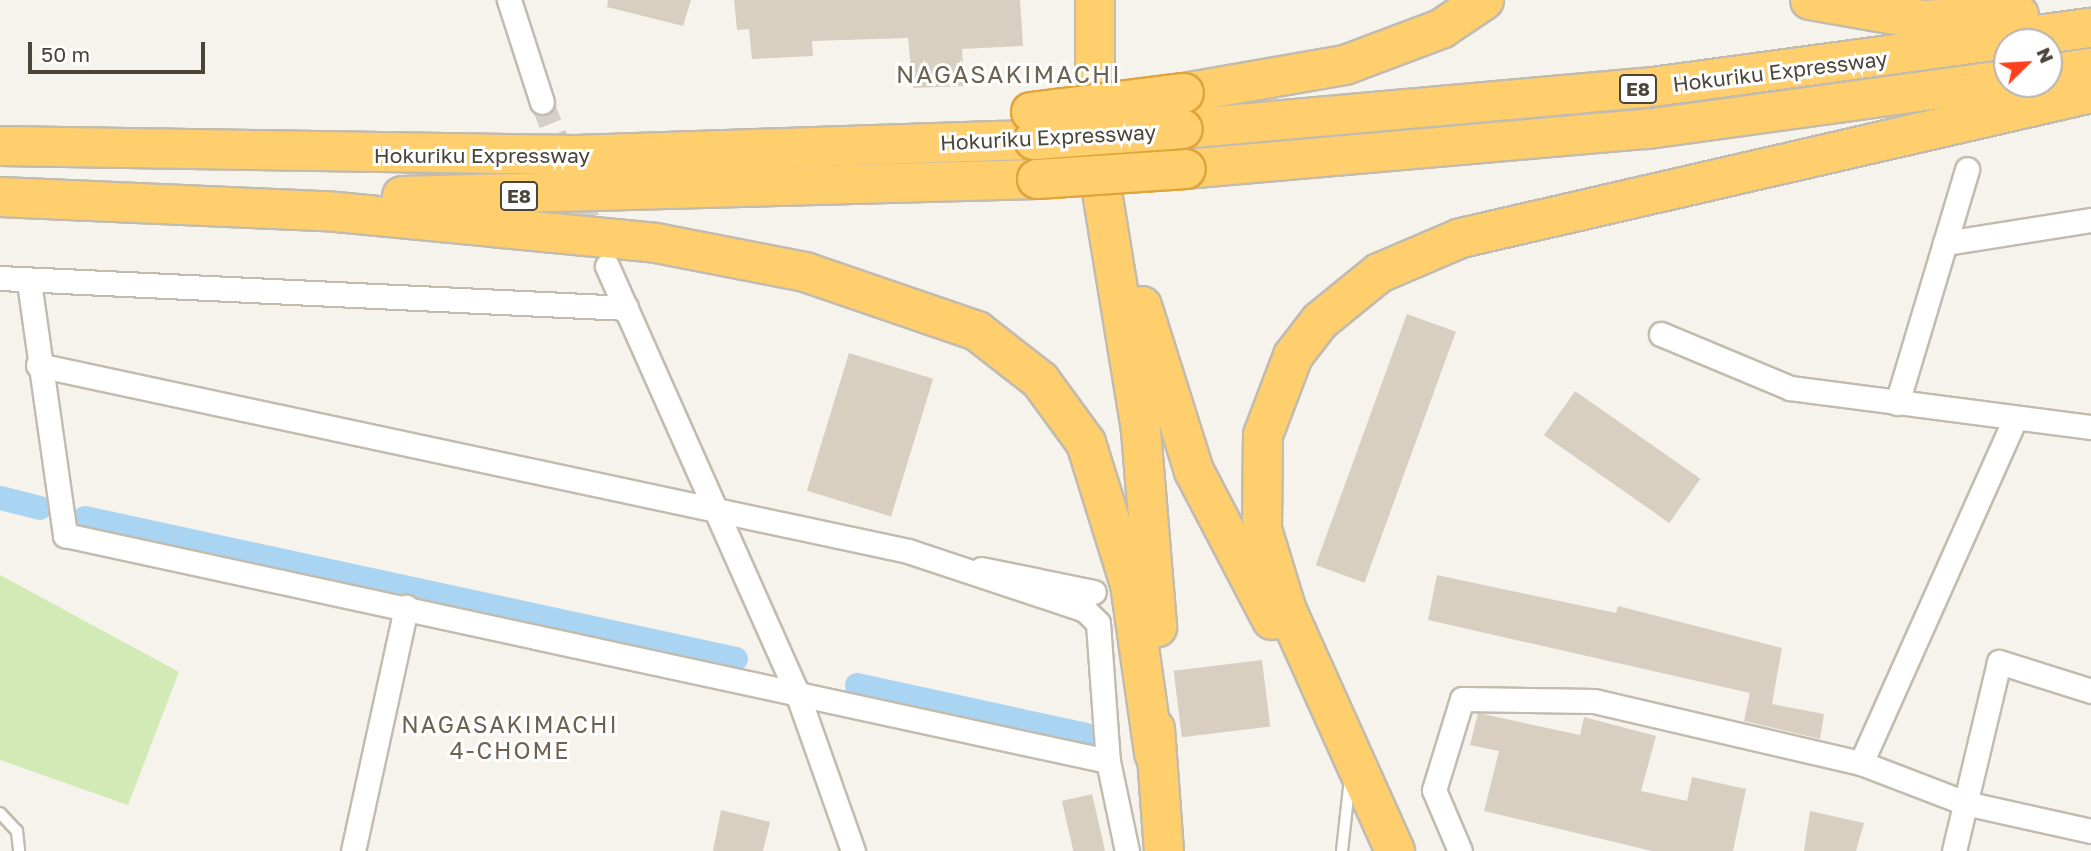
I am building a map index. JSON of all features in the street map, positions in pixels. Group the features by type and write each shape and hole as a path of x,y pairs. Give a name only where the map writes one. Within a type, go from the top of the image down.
{"highway":[{"path":"1096,0 1099,185 1150,504 1154,753"},
{"path":"1119,0 1119,146 1148,339 1220,528 1264,608 1334,708"},
{"path":"1183,111 1345,65 1441,29 1484,0"},
{"path":"1810,0 1924,20 2091,8"},
{"name":"Hokuriku Expressway","path":"0,146 576,155 1032,126 1183,111 1645,88 2091,28"},
{"path":"2063,72 2091,68"},
{"name":"Hokuriku Expressway","path":"0,187 595,195 1037,179 1186,169 1647,129 1993,82"},
{"path":"1395,851 1354,748 1271,571 1259,482 1263,435 1281,381 1293,356 1347,296 1389,268 1461,238 2091,93"},
{"path":"0,197 326,211 656,243 805,272 977,331 1040,380 1086,443 1130,584 1167,844"}],"street":[{"path":"509,0 542,102"},
{"path":"1897,403 1967,169"},
{"path":"1945,243 2091,220"},
{"path":"607,266 720,510 796,690 853,851"},
{"path":"0,278 29,282 626,308"},
{"path":"29,282 38,365 65,535 796,690 1108,761"},
{"path":"1661,334 1790,388 2091,427"},
{"path":"38,365 720,510 963,568 1021,573 1094,592"},
{"path":"1861,763 2015,418"},
{"path":"963,568 994,584 1085,610 1098,623 1108,761 1127,851"},
{"path":"353,851 406,607"},
{"path":"1954,851 1999,662 2091,691"},
{"path":"1461,851 1433,790 1462,699 1594,701 1861,763 1965,803 2091,831"}],"lane":[{"path":"1342,851 1354,748"},
{"path":"0,813 17,831 19,851"}],"green space":[{"path":"0,575 179,672 128,805 0,760"}],"building":[{"path":"608,0 691,0 683,26 607,7"},
{"path":"734,0 1020,0 1023,46 962,49 964,86 913,88 908,38 812,41 813,56 752,59 749,29 737,30"},
{"path":"1407,314 1456,332 1365,583 1316,565"},
{"path":"849,353 933,379 891,516 807,491"},
{"path":"1575,391 1700,479 1669,523 1544,435"},
{"path":"1437,575 1616,613 1618,606 1782,648 1772,704 1824,714 1820,739 1744,721 1750,693 1428,620"},
{"path":"1262,660 1270,727 1182,737 1174,671"},
{"path":"1478,713 1580,735 1584,717 1656,736 1641,791 1687,801 1692,777 1746,789 1733,851 1652,851 1484,811 1499,751 1470,745"},
{"path":"1092,794 1105,851 1073,851 1062,801"},
{"path":"721,810 770,822 763,851 713,851"},
{"path":"1810,811 1864,823 1856,851 1804,851"}],"waterway":[{"path":"0,498 40,508"},
{"path":"85,518 736,659"},
{"path":"857,685 1087,735"}],"tunnel":[{"path":"542,102 599,245"}],"district":[{"name":"NAGASAKIMACHI","path":"1009,74"},
{"name":"NAGASAKIMACHI 4-CHOME","path":"510,737"}]}
